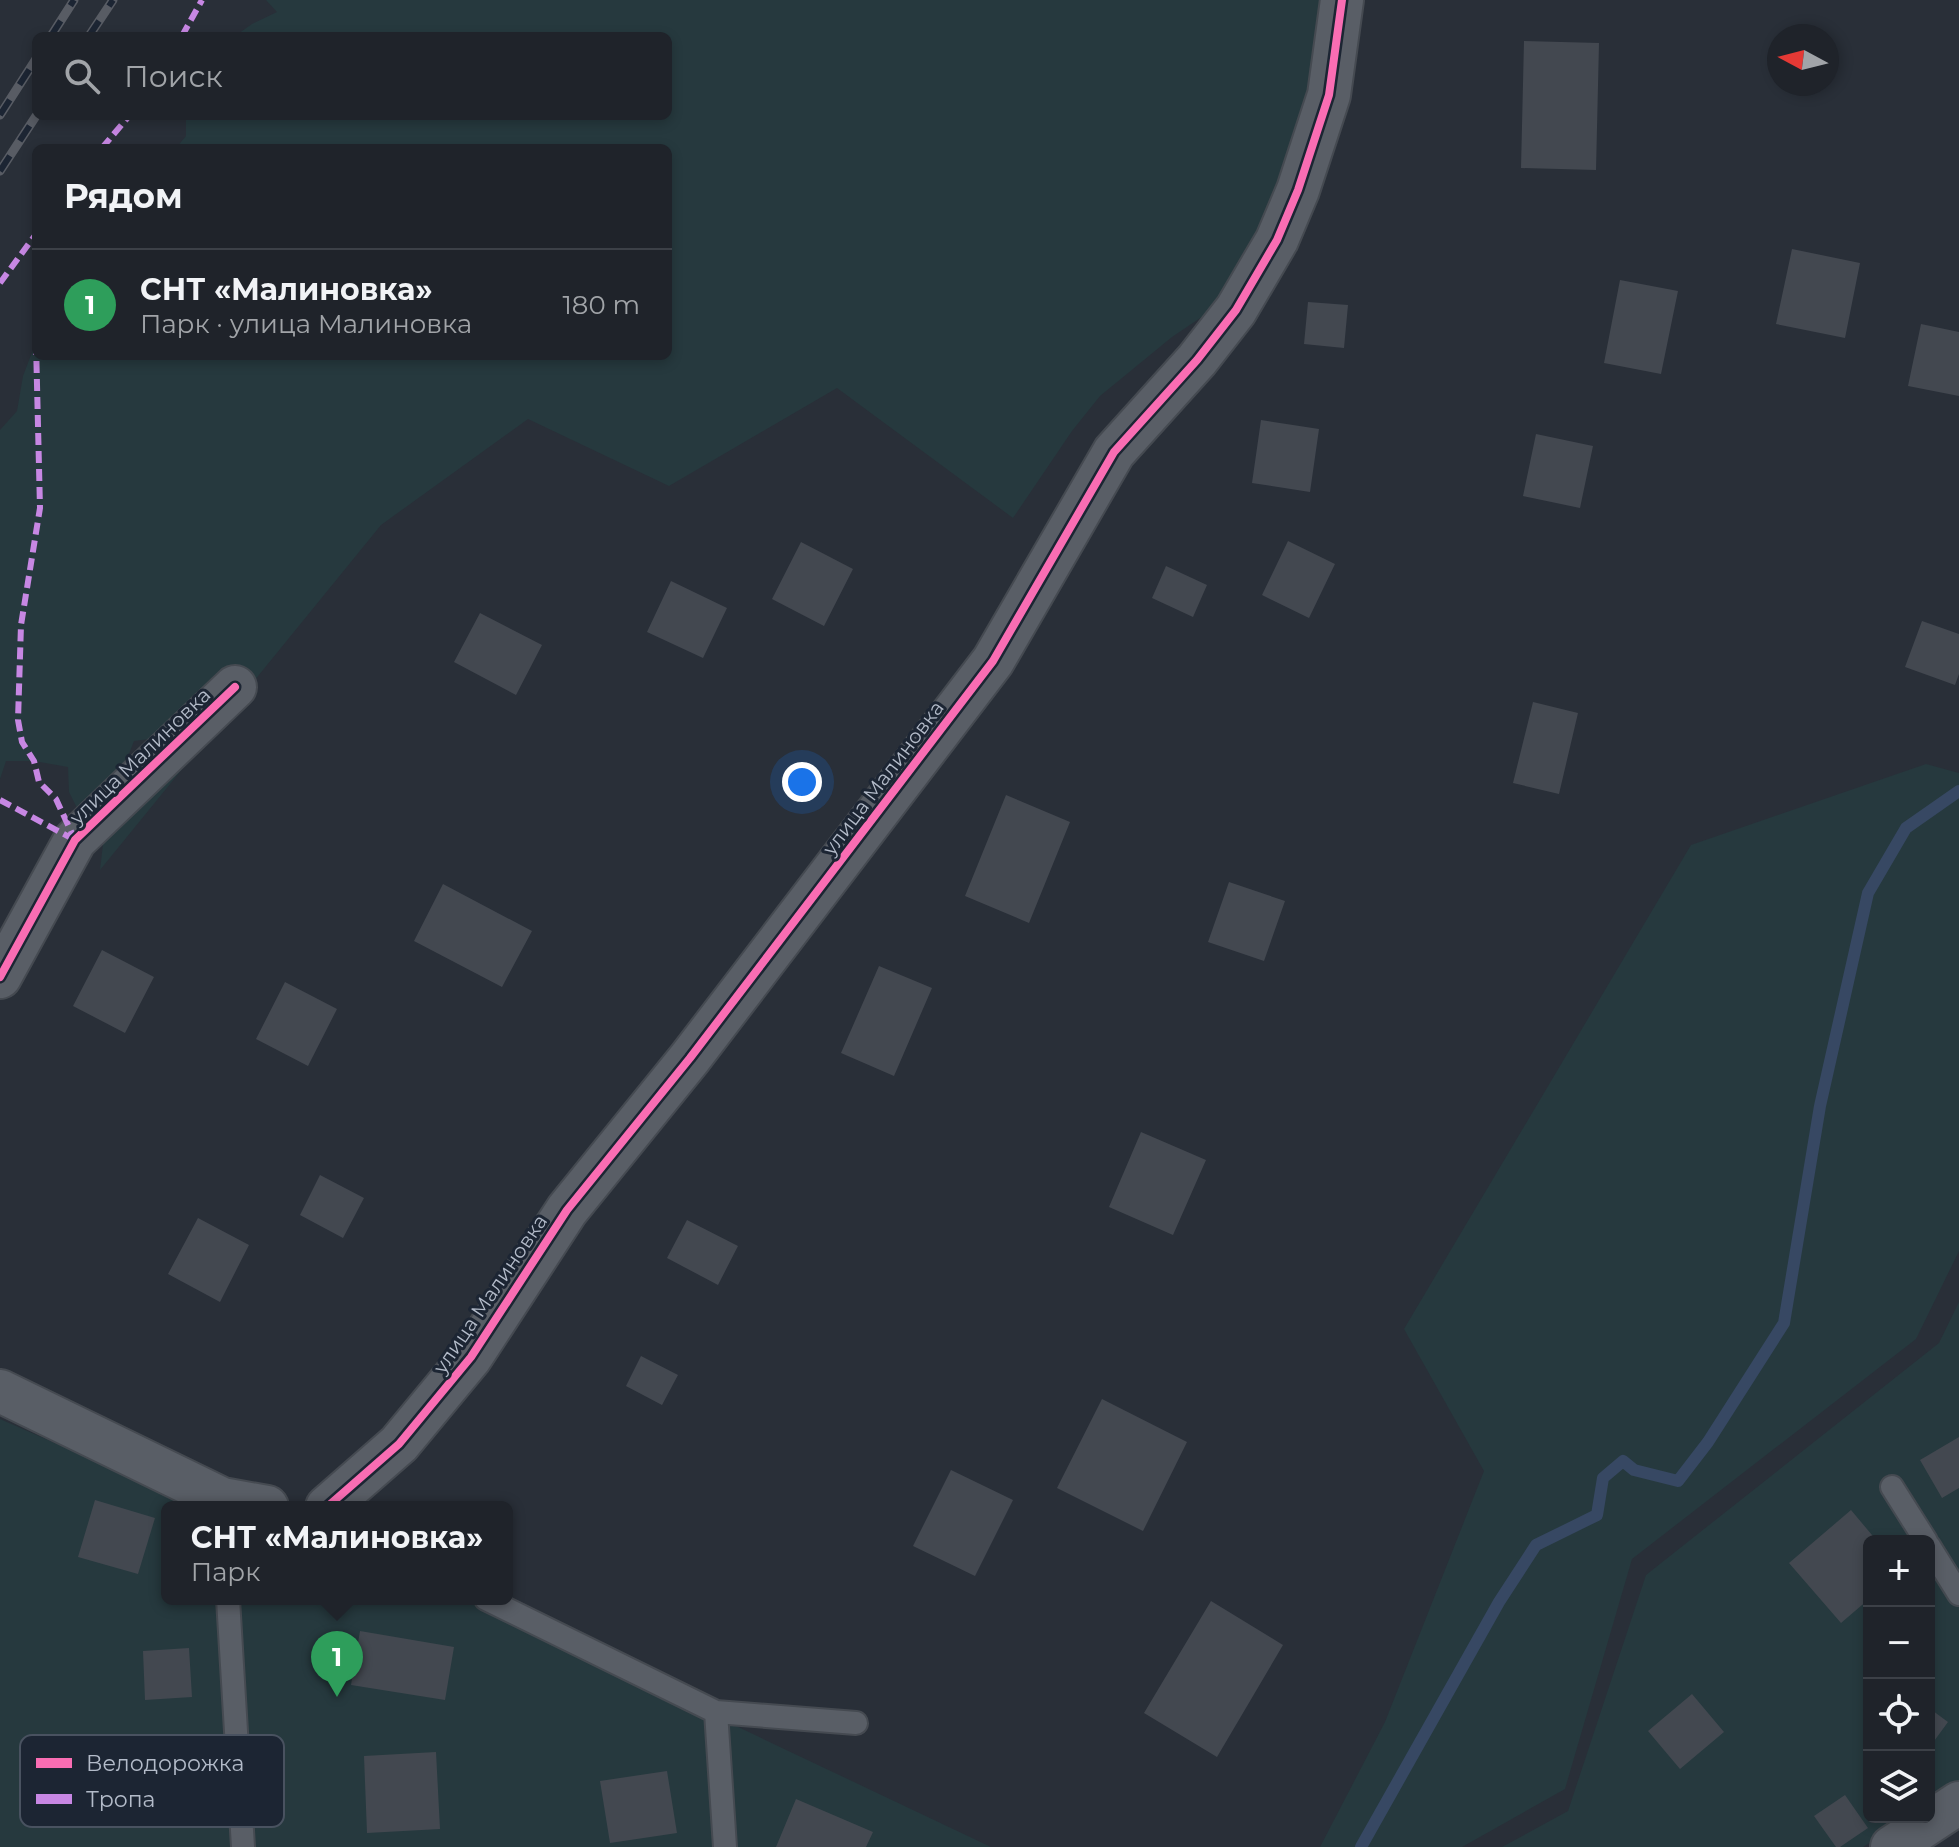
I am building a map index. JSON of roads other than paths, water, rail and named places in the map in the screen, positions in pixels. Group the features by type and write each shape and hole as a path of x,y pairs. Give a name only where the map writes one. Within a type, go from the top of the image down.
{"street":[{"name":"улица Малиновка","path":"334,1501 399,1444 471,1357 567,1210 690,1058 993,661 1114,452 1197,360 1236,310 1277,240 1298,190 1329,95 1342,0"},
{"name":"улица Малиновка","path":"0,977 75,840 235,687"},
{"path":"0,1391 218,1501"},
{"path":"1892,1847 1959,1803"}],"lane":[{"path":"1892,1487 1921,1535"},
{"path":"1935,1556 1959,1594"},
{"path":"228,1605 236,1735"},
{"path":"498,1605 716,1712 856,1723"},
{"path":"716,1712 725,1847"},
{"path":"242,1827 243,1847"}],"waterway":[{"path":"1361,1847 1499,1602 1536,1545 1597,1515 1603,1478 1623,1461 1634,1470 1678,1481 1708,1442 1784,1323 1820,1106 1868,893 1906,828 1959,791"}],"railway":[{"path":"54,32 74,0"},
{"path":"92,32 113,0"},
{"path":"0,115 32,65"},
{"path":"0,171 33,120"}],"place":[{"name":"СНТ «Малиновка»","path":"337,1697"}]}
